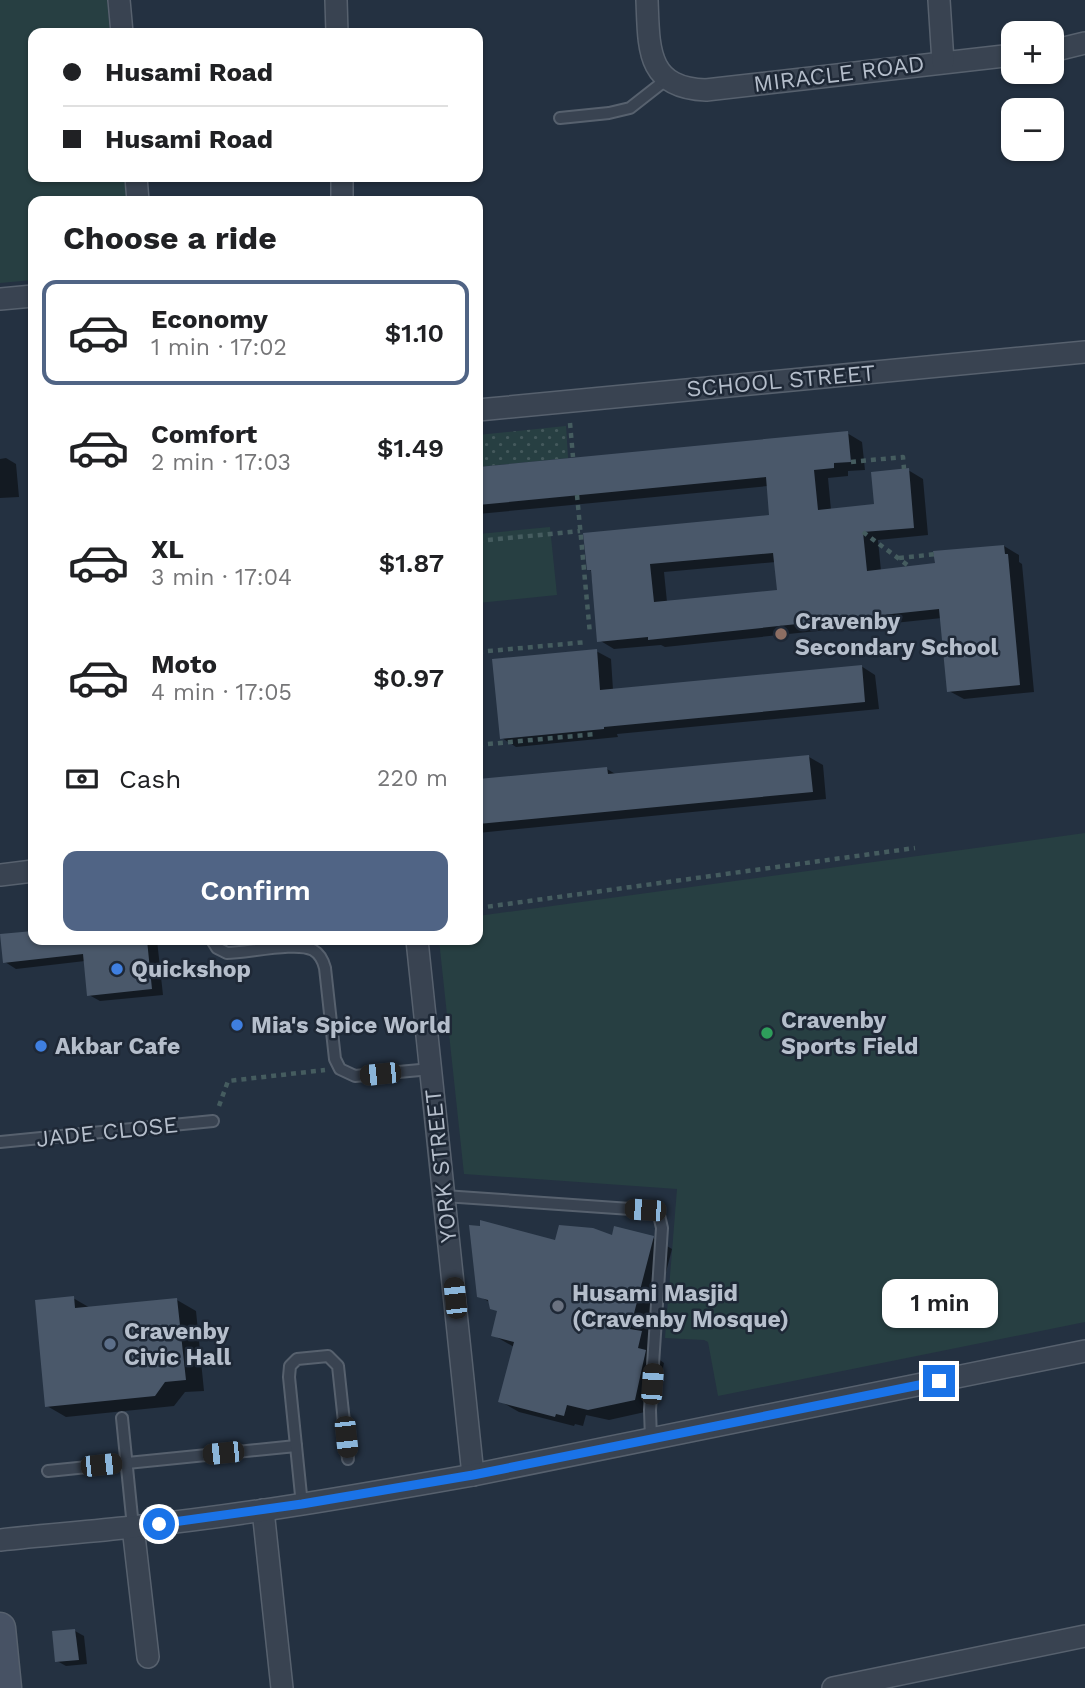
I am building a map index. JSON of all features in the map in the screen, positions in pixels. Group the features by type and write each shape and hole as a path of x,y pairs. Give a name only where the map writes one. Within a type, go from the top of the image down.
{"street":[{"path":"119,0 122,28"},
{"path":"336,0 337,28"},
{"path":"647,0 649,42 659,71 667,79"},
{"path":"939,0 943,62"},
{"path":"1064,48 1085,43"},
{"name":"MIRACLE ROAD","path":"667,79 684,88 706,90 1001,56"},
{"path":"0,299 28,296"},
{"name":"SCHOOL STREET","path":"483,410 1085,352"},
{"path":"0,875 28,872"},
{"name":"YORK STREET","path":"418,945 473,1475"},
{"path":"0,1540 133,1527 263,1510 473,1475 1085,1351"},
{"path":"263,1510 282,1688"},
{"path":"133,1527 148,1657"},
{"path":"0,1628 6,1688"},
{"path":"833,1688 1085,1636"}],"lane":[{"path":"560,118 629,108 667,79"},
{"path":"215,945 227,953 303,947 317,952 323,959 325,968 335,1059 340,1069 355,1076 431,1069"},
{"name":"JADE CLOSE","path":"0,1142 213,1121"},
{"path":"444,1196 645,1210 659,1216 662,1228 650,1410 651,1439"},
{"path":"302,1504 289,1377 290,1366 301,1357 328,1356 338,1366 348,1458"},
{"path":"122,1418 133,1527"},
{"path":"48,1471 296,1446"}],"path":[{"path":"569,415 573,457"},
{"path":"851,462 903,457 904,469"},
{"path":"577,495 590,634"},
{"path":"483,541 580,531"},
{"path":"863,532 910,567"},
{"path":"898,558 937,554"},
{"path":"483,652 587,642"},
{"path":"483,745 596,734"},
{"path":"483,907 915,848"},
{"path":"213,1121 228,1081 340,1069"}],"green space":[{"path":"0,0 107,0 110,28 28,28 28,182 125,182 126,196 28,196 28,280 0,283"},
{"path":"566,426 568,458 483,466 483,434"},
{"path":"550,527 557,595 483,602 483,534"},
{"name":"Cravenby Sports Field","path":"1085,833 1085,1322 718,1396 708,1342 665,1338 677,1189 464,1174 440,945 483,945 483,915"}],"building":[{"path":"848,431 851,462 834,463 834,468 814,470 818,510 874,504 871,472 909,468 914,528 863,532 867,571 935,563 933,551 1004,545 1005,554 1008,554 1020,685 947,692 939,609 648,640 648,637 597,642 591,570 587,570 583,533 769,515 766,477 483,505 483,467","holes":["773,553 777,590 654,602 650,564"]},
{"path":"597,649 600,690 862,665 865,702 500,739 492,659"},
{"path":"809,755 813,792 483,824 483,779 607,767 608,774"},
{"name":"Quickshop","path":"28,931 28,945 148,945 152,989 87,996 83,954 3,963 0,934"},
{"path":"480,1220 555,1240 559,1225 593,1228 612,1235 614,1226 654,1236 630,1329 642,1331 638,1348 646,1350 635,1400 588,1410 567,1405 564,1416 556,1414 555,1417 498,1402 514,1342 491,1336 497,1311 490,1309 488,1300 477,1297 469,1225 480,1226"},
{"name":"Cravenby Civic Hall","path":"74,1296 75,1308 177,1298 186,1380 165,1382 155,1396 45,1407 35,1300"},
{"path":"75,1629 79,1660 55,1662 52,1631"}],"place":[{"name":"Cravenby Secondary School","path":"781,634"},
{"name":"Quickshop","path":"117,969"},
{"name":"Mia's Spice World","path":"237,1025"},
{"name":"Cravenby Sports Field","path":"767,1033"},
{"name":"Akbar Cafe","path":"41,1046"},
{"name":"Husami Masjid (Cravenby Mosque)","path":"558,1306"},
{"name":"Cravenby Civic Hall","path":"110,1344"}],"route":[{"path":"159,1524 302,1504 473,1475 939,1381"}]}
